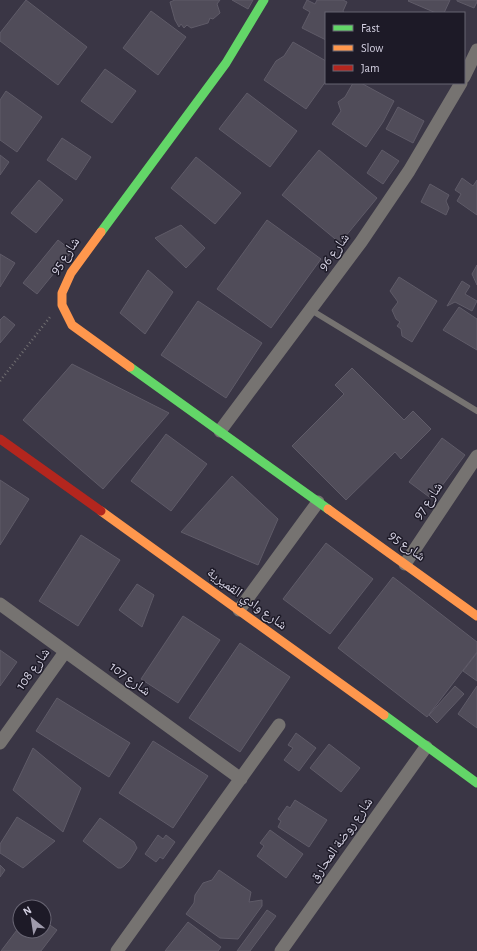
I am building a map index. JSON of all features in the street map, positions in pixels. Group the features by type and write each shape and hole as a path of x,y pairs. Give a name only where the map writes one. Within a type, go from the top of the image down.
{"street":[{"name":"شارع 95","path":"264,0 226,63 71,273 63,288 61,303 64,313 72,325 477,616"},
{"path":"465,75 477,50"},
{"name":"شارع 96","path":"220,431 361,242 409,171 460,84"},
{"name":"شارع وادي القميرية","path":"0,439 477,783"},
{"name":"شارع 97","path":"405,564 477,456"},
{"path":"239,610 318,502"},
{"name":"شارع 107","path":"0,604 241,779"},
{"name":"شارع 108","path":"0,742 65,652"},
{"path":"117,951 279,725"},
{"name":"شارع روضة المحارق","path":"281,951 426,747"}],"lane":[{"path":"311,310 477,411"}],"path":[{"path":"0,381 61,303"}],"building":[{"path":"26,0 87,47 58,85 0,41 0,33"},
{"path":"175,0 220,0 217,4 220,13 213,19 210,18 208,23 191,28 187,25 184,28 181,24 179,27 175,20 170,2"},
{"path":"232,0 253,0 248,9"},
{"path":"307,0 315,4 317,0 343,0 347,2 344,12 325,12 325,40 302,28 310,12 303,8"},
{"path":"450,0 444,12 434,12 408,1"},
{"path":"457,0 477,0 477,2 474,8"},
{"path":"151,11 186,37 158,75 123,48"},
{"path":"293,42 325,60 325,82 306,109 264,80 276,61 284,56"},
{"path":"105,69 136,91 112,123 81,101"},
{"path":"352,84 363,84 394,101 383,122 366,147 332,124 341,111 338,102 345,97"},
{"path":"6,91 42,117 17,152 0,140 0,100"},
{"path":"247,93 297,131 270,167 219,129"},
{"path":"398,107 424,121 413,143 386,129"},
{"path":"62,138 91,157 76,180 47,160"},
{"path":"319,150 377,198 340,243 282,195"},
{"path":"382,150 399,161 383,184 367,173"},
{"path":"0,155 9,162 0,175"},
{"path":"196,157 241,193 215,224 171,188"},
{"path":"462,178 473,186 477,180 477,215 457,201 461,194 455,190"},
{"path":"39,180 63,200 36,233 11,213"},
{"path":"430,184 449,195 446,201 449,208 446,215 421,202"},
{"path":"267,220 321,259 271,328 217,289"},
{"path":"181,225 205,248 186,268 155,238"},
{"path":"58,240 72,251 37,294 23,283"},
{"path":"0,254 15,263 0,287"},
{"path":"477,265 477,285 472,274"},
{"path":"148,270 173,292 145,334 120,313"},
{"path":"399,277 437,301 412,342 402,336 401,329 397,326 400,322 396,319 392,310 398,302 390,291"},
{"path":"462,281 470,286 465,294 477,301 472,311 455,302 447,306"},
{"path":"198,301 262,343 226,398 161,355"},
{"path":"459,307 477,319 477,350 443,330"},
{"path":"4,316 15,325 0,343 0,320"},
{"path":"72,364 169,413 103,489 23,420"},
{"path":"352,368 404,420 413,411 431,429 401,459 395,452 346,500 292,446 344,394 335,385"},
{"path":"166,434 207,464 171,511 131,481"},
{"path":"442,438 465,455 432,499 409,482"},
{"path":"232,476 278,519 258,565 181,532"},
{"path":"0,480 29,499 0,545"},
{"path":"81,535 120,560 78,626 39,601"},
{"path":"326,543 373,579 330,634 283,599"},
{"path":"393,577 477,642 477,652 427,717 338,648"},
{"path":"137,584 154,595 142,627 119,610"},
{"path":"183,616 220,640 178,703 141,679"},
{"path":"240,643 290,677 240,752 189,718"},
{"path":"0,650 17,662 0,686"},
{"path":"477,653 477,681 463,671"},
{"path":"455,686 464,694 437,723 429,715"},
{"path":"477,686 477,728 458,714"},
{"path":"57,698 130,743 109,777 36,731"},
{"path":"296,733 316,748 299,771 284,760 293,748 288,745"},
{"path":"153,741 208,776 173,828 119,793"},
{"path":"329,744 360,768 341,792 310,768"},
{"path":"33,748 81,788 63,832 13,790"},
{"path":"295,800 327,820 309,847 278,827 281,821 278,819 287,806 290,808"},
{"path":"17,817 55,841 23,868 0,853 0,844"},
{"path":"100,818 134,842 137,848 129,861 121,868 118,868 83,841"},
{"path":"270,830 303,854 286,878 257,856 264,846 260,843"},
{"path":"158,835 163,839 166,835 175,842 163,859 160,857 156,862 145,854"},
{"path":"0,865 5,870 0,877"},
{"path":"219,870 251,892 249,902 262,900 262,906 238,939 220,938 186,914 194,903 195,895 203,883 212,880"},
{"path":"267,910 276,916 250,951 237,951"},
{"path":"188,922 221,947 218,951 165,951"},
{"path":"52,927 57,930 52,937"},
{"path":"12,937 12,939 50,939 41,951 1,951"}],"traffic: fast":[{"path":"101,232 226,63 264,0"},
{"path":"130,367 328,509"},
{"path":"384,715 477,783"}],"traffic: slow":[{"path":"101,232 71,273 62,293 62,305 72,325 130,367"},
{"path":"328,509 477,616"},
{"path":"101,511 384,715"}],"traffic: jam":[{"path":"0,439 101,511"}]}
